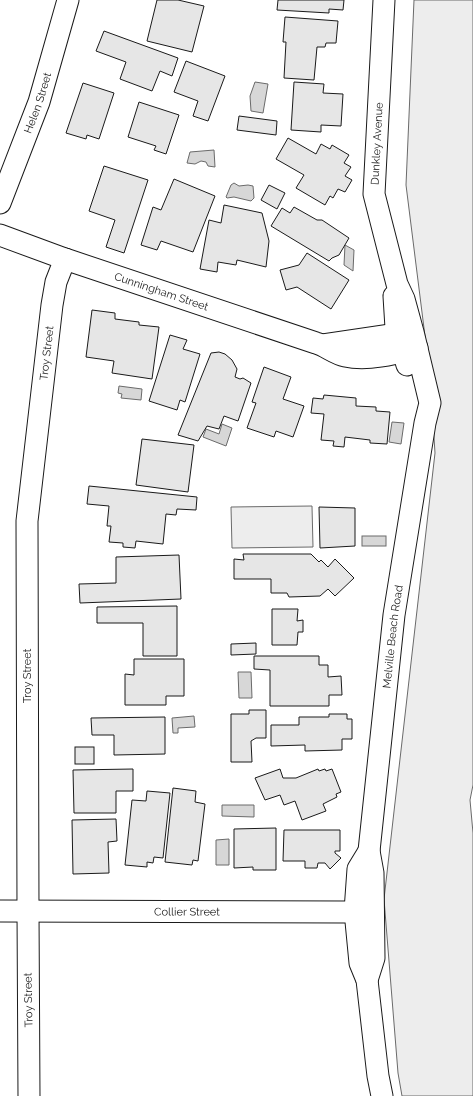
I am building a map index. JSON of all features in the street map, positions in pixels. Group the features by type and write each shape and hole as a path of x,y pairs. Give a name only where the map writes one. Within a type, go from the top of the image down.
{"street":[{"name":"Helen Street","path":"0,203 39,102 68,0"},
{"name":"Dunkley Avenue","path":"384,0 374,194 398,284 394,300 408,342"},
{"name":"Cunningham Street","path":"0,235 65,259 323,345 408,342"},
{"name":"Troy Street","path":"29,1096 27,521 52,305 56,282 65,259"},
{"name":"Melville Beach Road","path":"382,1096 378,1076 367,980 374,958 364,911 373,873 368,851 394,615 425,423 430,403 408,342"},
{"name":"Collier Street","path":"0,911 364,911"}],"shaded area":[{"path":"414,0 473,0 473,785 470,800 473,833 473,1096 402,1096 398,1073 384,899 435,453 430,376 406,185"},
{"path":"255,82 268,84 263,113 251,111 250,96"},
{"path":"214,150 215,167 208,166 206,162 201,161 195,164 187,163 190,152"},
{"path":"234,183 239,186 253,186 254,198 251,201 234,197 227,198 226,197 231,185"},
{"path":"345,245 354,250 353,271 344,265"},
{"path":"119,386 142,389 141,400 121,398 122,394 118,393"},
{"path":"392,422 404,423 401,444 389,442"},
{"path":"222,424 232,428 226,446 203,437 206,429 219,434"},
{"path":"312,506 313,547 232,548 231,507"},
{"path":"362,536 386,536 386,546 362,546"},
{"path":"238,672 251,672 252,698 239,698"},
{"path":"194,716 195,727 178,728 178,733 173,733 172,718"},
{"path":"222,805 254,805 254,817 222,816"},
{"path":"229,839 229,865 216,865 216,840"}],"building":[{"path":"157,0 178,0 204,6 192,52 147,41"},
{"path":"278,0 344,0 343,10 329,9 329,13 277,10"},
{"path":"285,17 338,21 336,43 326,43 325,47 317,47 314,80 284,78 286,42 283,42"},
{"path":"104,31 178,58 172,76 160,71 152,91 120,79 126,62 96,51"},
{"path":"186,61 225,76 208,121 193,116 198,101 174,92"},
{"path":"294,82 324,84 323,93 343,94 341,126 321,125 321,132 291,130"},
{"path":"83,83 114,93 99,139 87,135 86,139 66,133"},
{"path":"139,102 179,115 166,154 154,150 156,146 128,137"},
{"path":"239,116 277,121 276,135 237,130"},
{"path":"288,138 316,154 321,144 330,149 332,145 349,155 344,163 351,167 345,176 352,180 345,192 338,189 333,198 330,196 325,205 296,188 304,175 276,159"},
{"path":"104,166 148,180 124,253 106,247 115,220 89,211"},
{"path":"174,179 215,196 193,252 161,241 157,250 141,245 153,207 161,210"},
{"path":"269,185 285,193 277,209 261,200"},
{"path":"224,205 262,213 269,241 266,267 237,260 236,265 218,262 217,272 200,269 209,220 221,223"},
{"path":"294,207 317,220 322,220 349,238 339,255 329,261 271,226 282,208 290,213"},
{"path":"307,253 349,280 331,309 297,287 286,290 280,270 299,265"},
{"path":"92,310 115,313 115,319 139,322 139,325 159,327 152,379 112,373 114,361 86,357"},
{"path":"170,335 187,340 183,349 200,354 185,402 180,400 177,410 149,401"},
{"path":"219,352 225,354 232,360 237,369 235,377 240,379 243,378 251,383 238,421 224,416 219,429 207,426 198,441 178,435 211,353"},
{"path":"264,367 291,377 283,399 304,406 293,437 276,431 274,437 247,428 256,403 252,402"},
{"path":"324,395 356,398 356,406 376,407 376,411 390,412 387,444 370,443 370,440 345,437 344,447 333,446 334,441 321,440 324,414 311,413 313,398 323,399"},
{"path":"142,439 194,445 188,492 136,485"},
{"path":"89,486 197,497 196,510 177,509 176,515 166,514 163,544 136,541 135,548 123,547 123,543 109,542 111,526 107,526 109,506 87,504"},
{"path":"319,507 355,508 355,546 320,548"},
{"path":"243,554 311,554 319,562 321,560 328,567 335,559 354,578 335,596 328,589 320,596 289,597 287,593 271,593 271,579 234,579 234,559 244,560"},
{"path":"179,555 181,599 80,603 79,584 116,583 116,557"},
{"path":"177,606 177,656 143,656 143,623 97,623 97,607"},
{"path":"272,609 298,609 297,621 303,620 303,632 298,632 297,645 272,645"},
{"path":"256,643 256,654 231,655 231,644"},
{"path":"254,656 319,656 319,665 328,665 328,677 341,676 342,695 329,695 329,706 270,706 270,670 254,669"},
{"path":"134,659 184,659 184,696 166,696 166,705 125,705 125,674 134,675"},
{"path":"249,710 266,710 266,738 256,738 251,741 252,762 231,762 231,714 249,714"},
{"path":"329,714 347,714 347,719 352,719 352,739 342,739 342,750 305,751 305,745 271,746 271,725 299,725 299,717 329,717"},
{"path":"165,717 165,754 114,755 114,735 92,735 91,718"},
{"path":"75,747 94,747 94,764 75,764"},
{"path":"133,769 133,791 116,791 116,813 74,813 73,770"},
{"path":"280,769 283,778 296,778 318,769 319,771 325,769 326,771 332,769 341,792 336,794 337,797 323,804 326,811 302,820 295,801 284,805 280,795 265,800 255,778"},
{"path":"173,788 196,791 195,802 205,804 198,861 193,860 192,865 165,862"},
{"path":"147,791 170,793 163,858 154,857 153,863 147,862 147,867 125,865 132,800 146,801"},
{"path":"116,819 117,841 108,842 109,873 73,874 72,820"},
{"path":"276,828 276,870 253,870 253,867 234,868 234,829"},
{"path":"284,830 340,830 340,851 335,851 335,853 341,858 330,869 325,863 318,863 317,868 305,868 305,861 283,861"}]}
